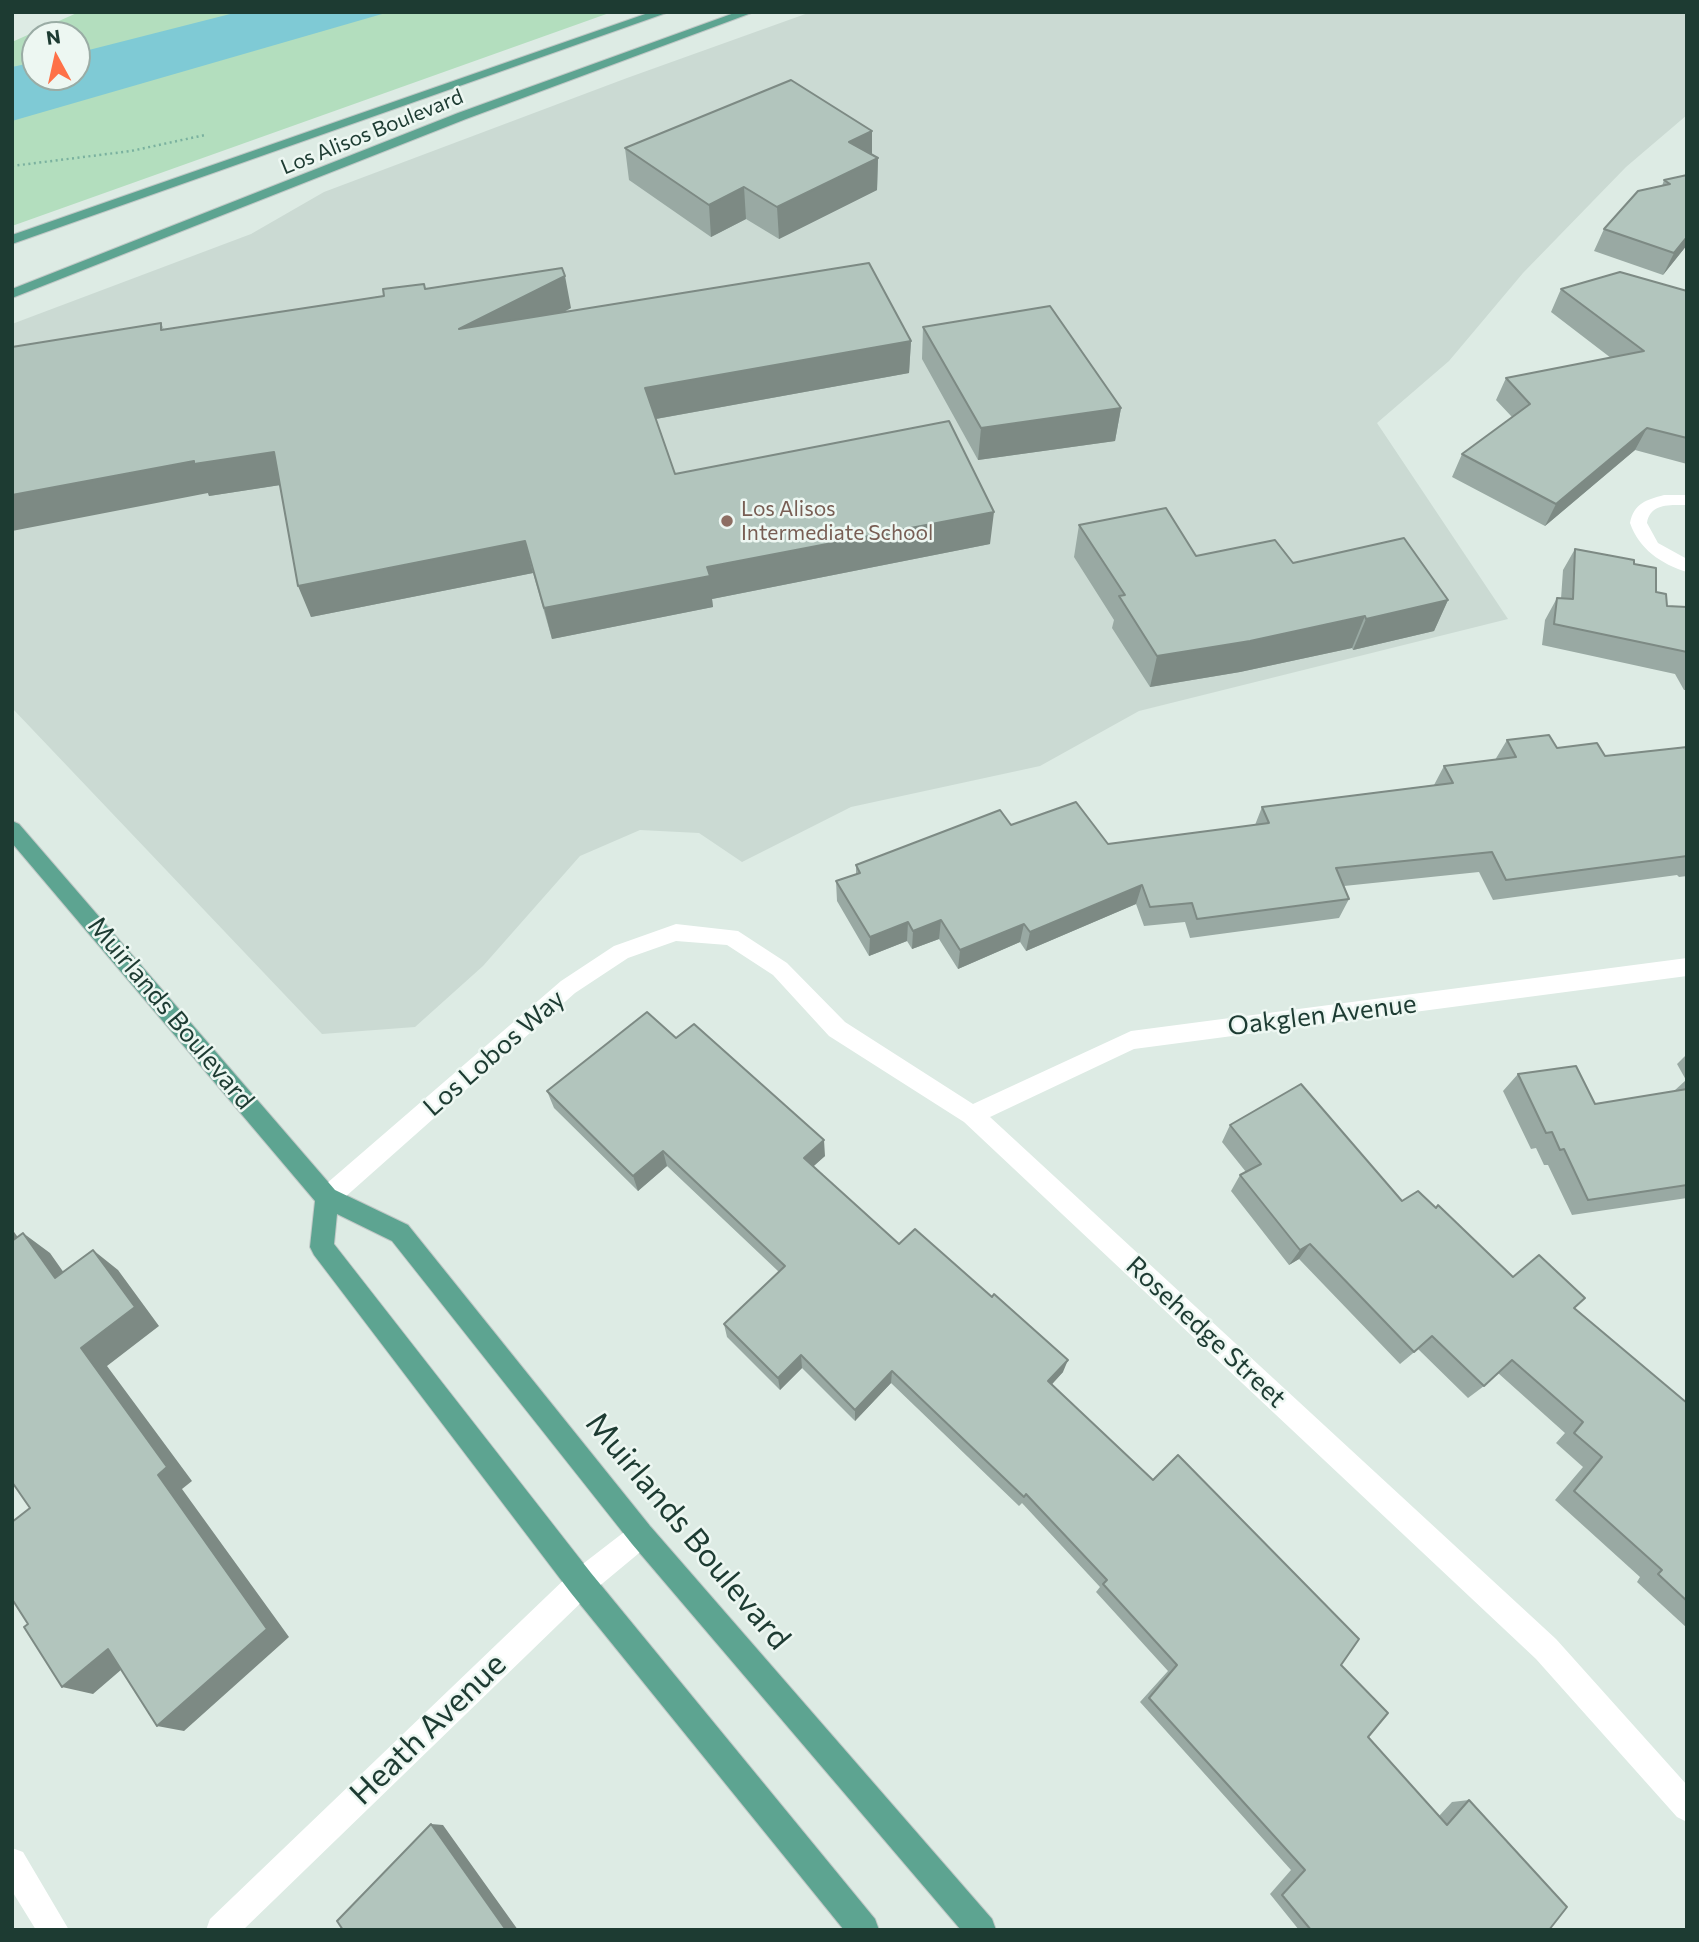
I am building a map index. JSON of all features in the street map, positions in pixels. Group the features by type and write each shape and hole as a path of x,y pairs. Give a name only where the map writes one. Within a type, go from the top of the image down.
{"main road":[{"name":"Los Alisos Boulevard","path":"12,240 663,12"},
{"name":"Los Alisos Boulevard","path":"12,294 461,116 748,12"},
{"name":"Muirlands Boulevard","path":"12,829 327,1198 400,1233 641,1535 981,1930"},
{"path":"327,1198 322,1248 581,1583 864,1930"}],"street":[{"path":"1687,500 1655,502 1642,510 1637,522 1640,536 1652,550 1687,566"},
{"name":"Los Lobos Way","path":"327,1198 568,987 621,951 676,932"},
{"name":"Rosehedge Street","path":"676,932 731,937 780,969 837,1029 972,1115 1546,1649 1687,1807"},
{"name":"Oakglen Avenue","path":"972,1115 1131,1040 1687,967"},
{"name":"Heath Avenue","path":"221,1930 581,1583 641,1535"},
{"path":"12,1863 54,1930"}],"shaded area":[{"name":"Los Alisos Intermediate School","path":"811,12 1687,12 1687,115 1626,167 1523,273 1449,361 1377,423 1508,619 1139,711 1040,766 851,807 742,862 699,833 640,830 580,856 483,966 415,1027 322,1034 12,708 12,324 251,234 324,192"}],"green space":[{"path":"79,12 612,12 12,226 12,42 21,38 21,91 91,91 91,21 59,21"}],"water":[{"path":"238,12 389,12 12,121 12,67 21,65 21,91 91,91 91,49"}],"building":[{"path":"791,80 872,131 849,142 878,158 777,207 744,187 709,205 625,148"},
{"path":"1687,175 1687,237 1674,253 1604,229 1638,191 1670,184 1664,180"},
{"path":"869,263 911,341 645,388 675,474 949,421 994,512 707,567 710,576 544,608 525,541 298,586 274,452 194,464 194,461 12,495 12,347 161,323 161,330 384,296 383,289 424,284 425,289 562,268 565,276 459,329"},
{"path":"1620,272 1687,291 1687,438 1647,428 1556,504 1462,454 1530,404 1506,378 1644,351 1561,289"},
{"path":"1050,306 1121,408 981,428 923,327"},
{"path":"1166,508 1196,556 1275,540 1293,563 1404,538 1448,600 1366,619 1365,616 1250,641 1157,656 1119,596 1125,595 1079,525"},
{"path":"1575,549 1634,560 1634,564 1656,568 1656,592 1666,594 1667,606 1687,607 1687,652 1554,624 1557,598 1573,599"},
{"path":"1549,735 1557,748 1597,743 1605,756 1687,747 1687,856 1506,880 1492,852 1336,868 1349,899 1197,919 1192,903 1150,907 1142,885 1030,932 1024,924 960,950 941,920 913,931 908,922 870,937 836,881 860,873 856,865 1000,810 1011,825 1076,802 1108,844 1269,823 1262,807 1453,783 1444,766 1516,757 1507,740"},
{"path":"647,1012 676,1038 694,1024 824,1140 804,1158 899,1244 915,1229 992,1297 994,1294 1068,1360 1048,1381 1153,1480 1178,1455 1359,1639 1341,1665 1388,1713 1368,1737 1447,1825 1469,1800 1567,1907 1549,1930 1311,1930 1282,1895 1305,1870 1149,1698 1177,1665 1103,1584 1107,1580 1026,1494 1024,1497 892,1371 855,1410 801,1355 778,1378 724,1324 785,1266 663,1151 633,1176 547,1091"},
{"path":"1576,1066 1595,1104 1687,1089 1687,1185 1588,1200 1564,1149 1560,1150 1552,1132 1546,1133 1518,1074"},
{"path":"1301,1084 1402,1201 1418,1191 1436,1208 1438,1205 1513,1277 1539,1255 1585,1298 1574,1308 1687,1403 1687,1601 1658,1574 1662,1570 1574,1491 1602,1457 1574,1433 1583,1422 1512,1360 1484,1386 1432,1336 1414,1352 1310,1244 1300,1250 1240,1175 1261,1164 1230,1125"},
{"path":"23,1233 55,1278 93,1250 135,1307 81,1348 167,1467 158,1475 267,1629 157,1726 108,1649 62,1687 24,1627 28,1624 12,1599 12,1522 30,1508 12,1482 12,1241"},
{"path":"431,1824 506,1930 343,1930 337,1921"}],"place":[{"name":"Los Alisos Intermediate School","path":"727,521"}]}
